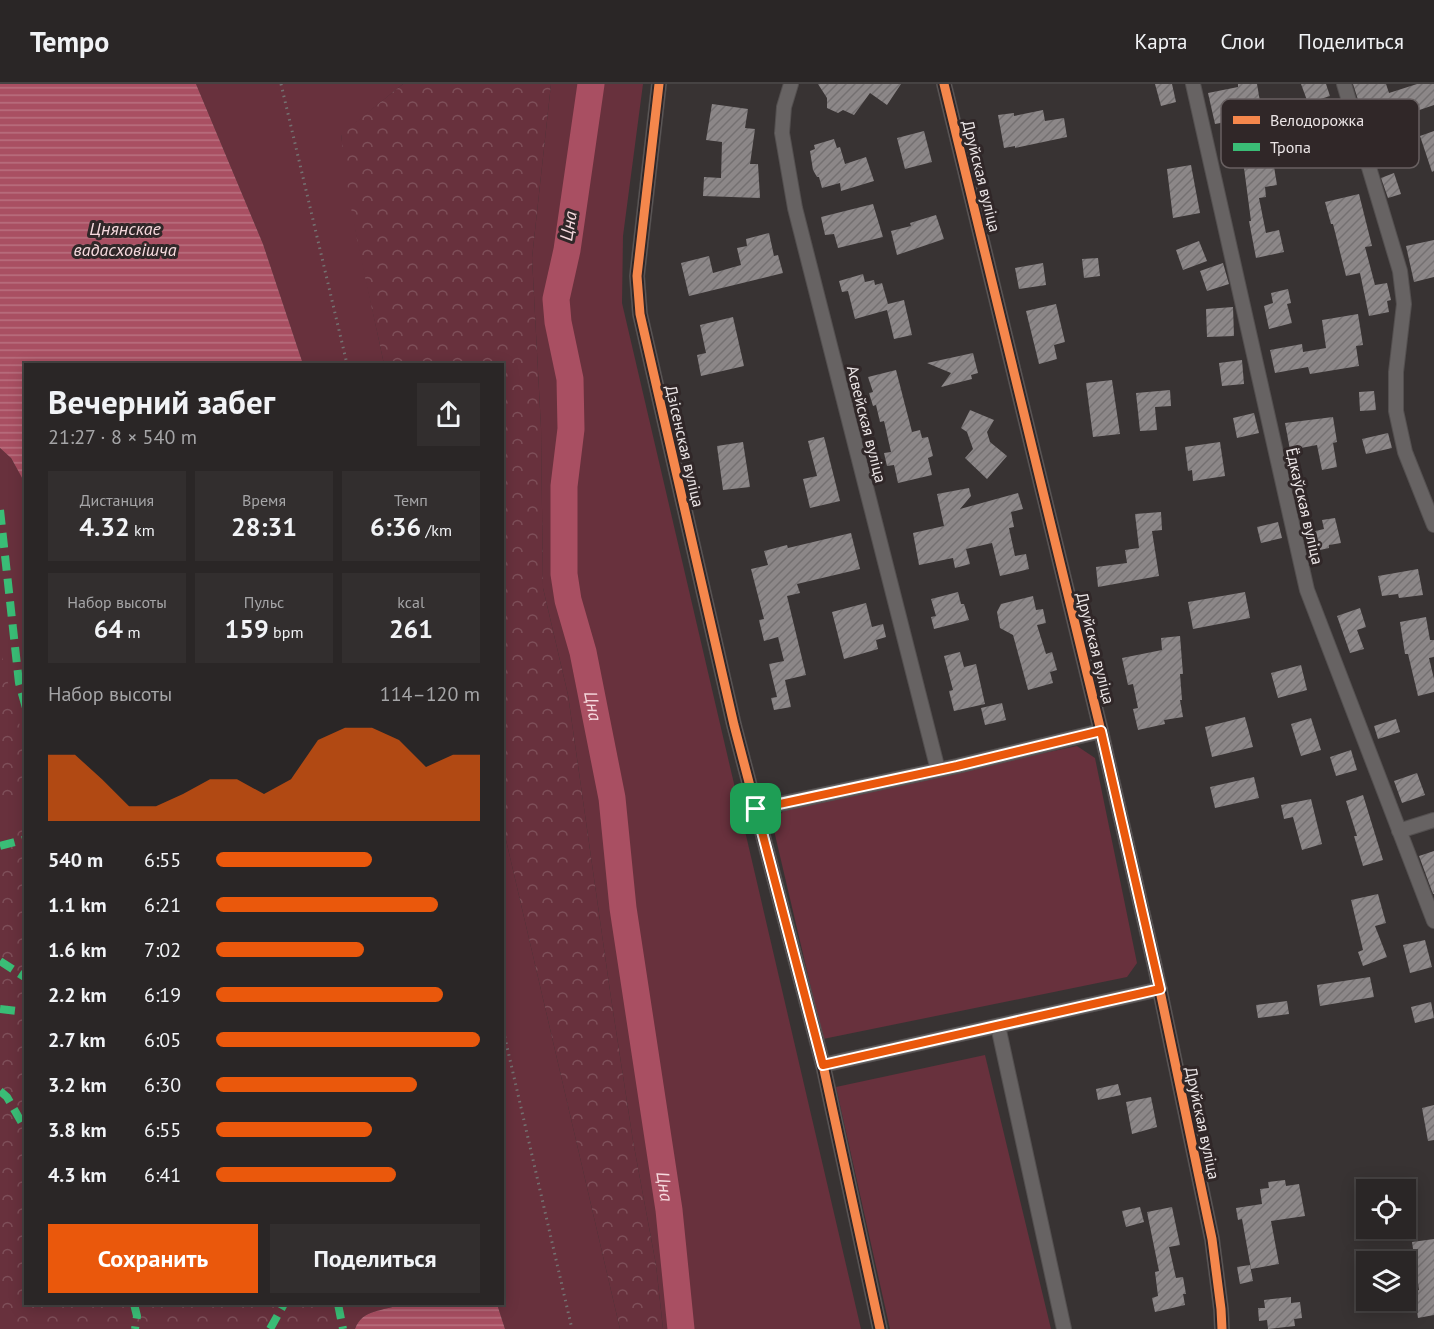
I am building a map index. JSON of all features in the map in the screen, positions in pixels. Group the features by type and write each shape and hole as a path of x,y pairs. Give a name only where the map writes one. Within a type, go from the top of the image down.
{"street":[{"name":"Дзісенская вуліца","path":"659,84 637,276 640,314 729,702 823,1065 880,1329"},
{"name":"Асвейская вуліца","path":"791,84 784,107 782,133 795,208 938,770"},
{"name":"Друйская вуліца","path":"944,84 1101,731 1160,989 1212,1239 1222,1329"},
{"name":"Ёдкаўская вуліца","path":"1193,84 1307,590 1434,921"},
{"path":"1344,84 1348,99"},
{"path":"1369,168 1400,271 1404,304 1396,372 1396,411 1405,452 1434,525"},
{"path":"756,809 938,770 1101,731"},
{"path":"1399,831 1434,820"},
{"path":"823,1065 1160,989"},
{"path":"998,1026 1065,1329"}],"path":[{"path":"281,84 347,363"},
{"path":"504,1034 572,1329"}],"green space":[{"path":"196,84 403,84 341,135 356,232 384,363 303,363 263,244"},
{"path":"403,84 551,84 532,258 541,428 543,588 568,695 633,1141 656,1265 663,1329 620,1329 504,831 504,363 384,363 348,192 341,134"},
{"path":"551,84 643,84 623,236 622,303 861,1329 663,1329 656,1265 633,1141 568,695 543,588 541,428 532,258"},
{"path":"0,448 10,457 24,480 24,1305 399,1305 368,1314 363,1317 355,1329 0,1329"},
{"path":"0,642 5,672 23,737 24,777 19,800 0,811"},
{"path":"1077,746 1095,758 1137,963 1127,977 823,1039 772,822 789,806"},
{"path":"24,820 24,1017 21,1030 24,1036 24,1305 312,1305 333,1312 337,1329 0,1329 0,848"},
{"path":"504,831 620,1329 505,1329 497,1305 504,1305"},
{"path":"985,1055 1051,1329 890,1329 836,1087"}],"water":[{"name":"Цнянскае вадасховішча","path":"0,84 196,84 263,244 303,363 24,363 24,481 11,458 0,448"},
{"path":"399,1305 497,1305 505,1329 355,1329 363,1317 368,1314"}],"building":[{"path":"818,84 901,84 887,105 870,93 854,115 843,110 838,113 827,108 827,98"},
{"path":"1155,84 1172,84 1176,102 1161,106"},
{"path":"1238,84 1257,84 1260,99 1221,99 1221,123 1215,124 1208,93 1238,87"},
{"path":"1301,84 1326,84 1330,96 1307,99"},
{"path":"1353,84 1386,84 1389,93 1417,84 1434,84 1434,105 1419,110 1419,99 1358,99"},
{"path":"712,104 748,109 745,128 755,129 750,164 758,164 760,198 703,196 704,177 721,178 722,142 706,140"},
{"path":"1043,110 1045,121 1064,118 1067,137 1015,148 1015,146 1004,148 998,115 1014,113 1014,116"},
{"path":"924,131 932,162 905,169 897,138"},
{"path":"1434,131 1434,171 1432,172 1420,136"},
{"path":"834,139 837,148 840,147 845,164 866,157 874,181 841,191 840,183 822,188 819,177 813,170 810,151 815,149 814,145"},
{"path":"1191,165 1200,213 1173,218 1167,169"},
{"path":"1244,168 1274,168 1277,185 1265,187 1266,197 1259,198 1266,233 1279,230 1284,252 1256,258 1249,221 1251,221"},
{"path":"1394,173 1401,194 1388,198 1381,178"},
{"path":"1359,194 1372,246 1365,247 1375,285 1387,283 1391,300 1387,301 1389,312 1369,316 1360,273 1346,276 1325,202"},
{"path":"873,204 883,237 838,248 834,234 825,235 821,217"},
{"path":"936,215 944,239 897,255 891,231 911,226 910,223"},
{"path":"769,233 774,256 778,255 783,273 689,296 681,263 709,256 713,273 741,265 737,248 747,246 746,239"},
{"path":"1434,240 1434,277 1414,282 1406,246"},
{"path":"1199,241 1207,261 1183,270 1176,250"},
{"path":"1098,258 1100,276 1084,278 1082,259"},
{"path":"1043,263 1046,285 1019,289 1015,268"},
{"path":"1223,263 1229,284 1207,291 1200,271"},
{"path":"863,274 865,282 874,280 875,285 882,283 888,304 904,300 912,335 894,339 887,310 855,319 848,291 842,292 839,281"},
{"path":"1288,289 1291,303 1287,304 1292,323 1269,329 1264,306 1273,303 1271,293"},
{"path":"1056,304 1065,342 1054,345 1057,359 1039,364 1026,311"},
{"path":"1233,307 1234,336 1207,337 1206,309"},
{"path":"1358,314 1363,345 1356,346 1359,366 1310,374 1308,367 1275,373 1270,350 1302,344 1303,352 1326,348 1322,320"},
{"path":"733,317 744,366 701,376 697,355 706,353 700,325"},
{"path":"973,353 978,373 971,375 972,379 941,387 951,373 927,363"},
{"path":"1242,360 1244,384 1222,386 1219,363"},
{"path":"896,370 912,432 920,430 922,438 928,437 933,456 928,458 932,475 898,483 894,465 887,466 884,453 891,452 884,421 880,422 876,405 873,406 869,393 873,392 868,377"},
{"path":"1112,380 1120,434 1093,437 1086,383"},
{"path":"1170,390 1171,406 1155,407 1157,430 1140,431 1136,393"},
{"path":"1374,391 1376,410 1360,411 1359,392"},
{"path":"970,410 994,420 987,432 990,442 1007,456 987,479 965,458 973,449 967,432 961,428"},
{"path":"1254,413 1259,433 1237,438 1233,418"},
{"path":"1333,417 1337,442 1333,443 1337,467 1322,470 1317,445 1290,450 1285,423"},
{"path":"1388,433 1392,448 1366,454 1362,439"},
{"path":"824,437 840,501 810,508 803,479 817,476 808,441"},
{"path":"743,442 750,487 723,490 717,446"},
{"path":"1220,442 1225,476 1193,481 1192,470 1188,471 1185,447"},
{"path":"969,488 971,496 960,509 1018,493 1023,509 1011,512 1014,527 1009,528 1015,556 1026,554 1029,569 1000,576 992,543 966,549 970,564 955,568 953,558 919,565 913,533 944,526 937,494"},
{"path":"1161,512 1162,530 1152,531 1159,576 1098,587 1096,567 1127,563 1125,550 1139,548 1135,514"},
{"path":"1335,518 1341,543 1311,552 1307,533 1324,529 1322,520"},
{"path":"1278,522 1282,538 1261,543 1257,527"},
{"path":"851,533 860,569 797,584 800,593 787,596 806,675 785,680 791,707 774,710 771,698 777,697 769,664 784,661 778,637 764,641 759,620 764,619 751,569 768,565 764,551 787,545 788,548"},
{"path":"1418,569 1423,595 1399,598 1398,594 1382,596 1378,576"},
{"path":"958,592 969,620 934,629 931,617 936,616 931,599"},
{"path":"1245,592 1250,618 1193,629 1188,602"},
{"path":"1033,596 1036,610 1043,609 1046,623 1037,625 1046,654 1052,652 1057,670 1050,672 1053,683 1028,690 1013,635 1000,628 997,612 1001,604"},
{"path":"866,603 872,627 883,624 886,637 876,640 878,649 844,659 832,612"},
{"path":"1360,608 1366,627 1357,630 1364,649 1350,653 1337,616"},
{"path":"1426,617 1430,640 1434,640 1434,657 1429,658 1434,679 1434,692 1418,696 1408,654 1405,654 1400,622"},
{"path":"1180,636 1183,674 1180,674 1182,700 1180,700 1183,717 1164,720 1165,724 1138,730 1133,709 1138,708 1133,684 1128,685 1122,658 1162,650 1161,638"},
{"path":"960,652 964,667 976,664 985,704 954,711 949,691 953,690 944,656"},
{"path":"1301,665 1307,690 1278,698 1271,673"},
{"path":"1002,703 1006,720 985,725 981,708"},
{"path":"1245,717 1253,747 1212,757 1205,727"},
{"path":"1311,718 1321,750 1301,756 1291,724"},
{"path":"1396,719 1400,732 1378,739 1374,726"},
{"path":"1351,750 1357,770 1336,776 1330,757"},
{"path":"1417,773 1425,795 1402,803 1394,781"},
{"path":"1254,777 1259,798 1215,808 1210,787"},
{"path":"1363,795 1383,860 1363,866 1346,801"},
{"path":"1311,799 1322,844 1302,850 1293,817 1284,819 1281,805"},
{"path":"1434,851 1434,894 1433,894 1419,856"},
{"path":"1378,894 1386,923 1375,926 1387,957 1363,966 1358,952 1363,950 1351,900"},
{"path":"1425,940 1432,967 1410,973 1403,945"},
{"path":"1370,977 1374,997 1320,1006 1317,985"},
{"path":"1287,1001 1289,1014 1258,1018 1256,1005"},
{"path":"1431,1002 1434,1018 1415,1023 1411,1007"},
{"path":"1118,1084 1121,1095 1098,1100 1096,1089"},
{"path":"1151,1097 1157,1127 1132,1134 1126,1102"},
{"path":"1434,1105 1434,1140 1428,1141 1422,1108"},
{"path":"1285,1180 1286,1186 1299,1184 1305,1216 1271,1221 1279,1264 1251,1269 1242,1219 1238,1220 1236,1208 1262,1204 1260,1189 1269,1188 1268,1182"},
{"path":"1140,1207 1144,1222 1126,1227 1122,1211"},
{"path":"1172,1207 1180,1245 1169,1247 1176,1278 1183,1277 1185,1305 1155,1312 1152,1298 1158,1296 1155,1272 1159,1271 1147,1212"},
{"path":"1434,1239 1434,1315 1418,1318 1416,1291 1419,1290 1416,1251 1413,1251 1412,1242"},
{"path":"1250,1265 1253,1281 1240,1284 1237,1267"},
{"path":"1291,1297 1291,1303 1300,1302 1302,1318 1294,1319 1295,1326 1268,1329 1267,1320 1259,1321 1258,1308 1265,1308 1264,1300"}],"waterway":[{"name":"Цна","path":"591,84 567,250 556,299 558,322 570,379 571,429 564,486 564,574 568,600 583,652 612,798 623,908 669,1210 681,1329"}],"marked path":[{"path":"0,510 19,683 24,701"},
{"path":"0,846 24,840"},
{"path":"0,961 24,977"},
{"path":"0,1009 24,1012"},
{"path":"0,1091 7,1097 24,1127"},
{"path":"134,1305 137,1316 135,1329"},
{"path":"270,1329 283,1305"},
{"path":"338,1305 343,1329"}],"cycle path":[{"path":"659,84 637,276 640,314 734,725 823,1065 880,1329"},
{"path":"944,84 1101,731 1155,967 1212,1239 1222,1329"}],"route":[{"path":"1101,731 1160,989 823,1065 756,809 957,766 1101,731"}]}
